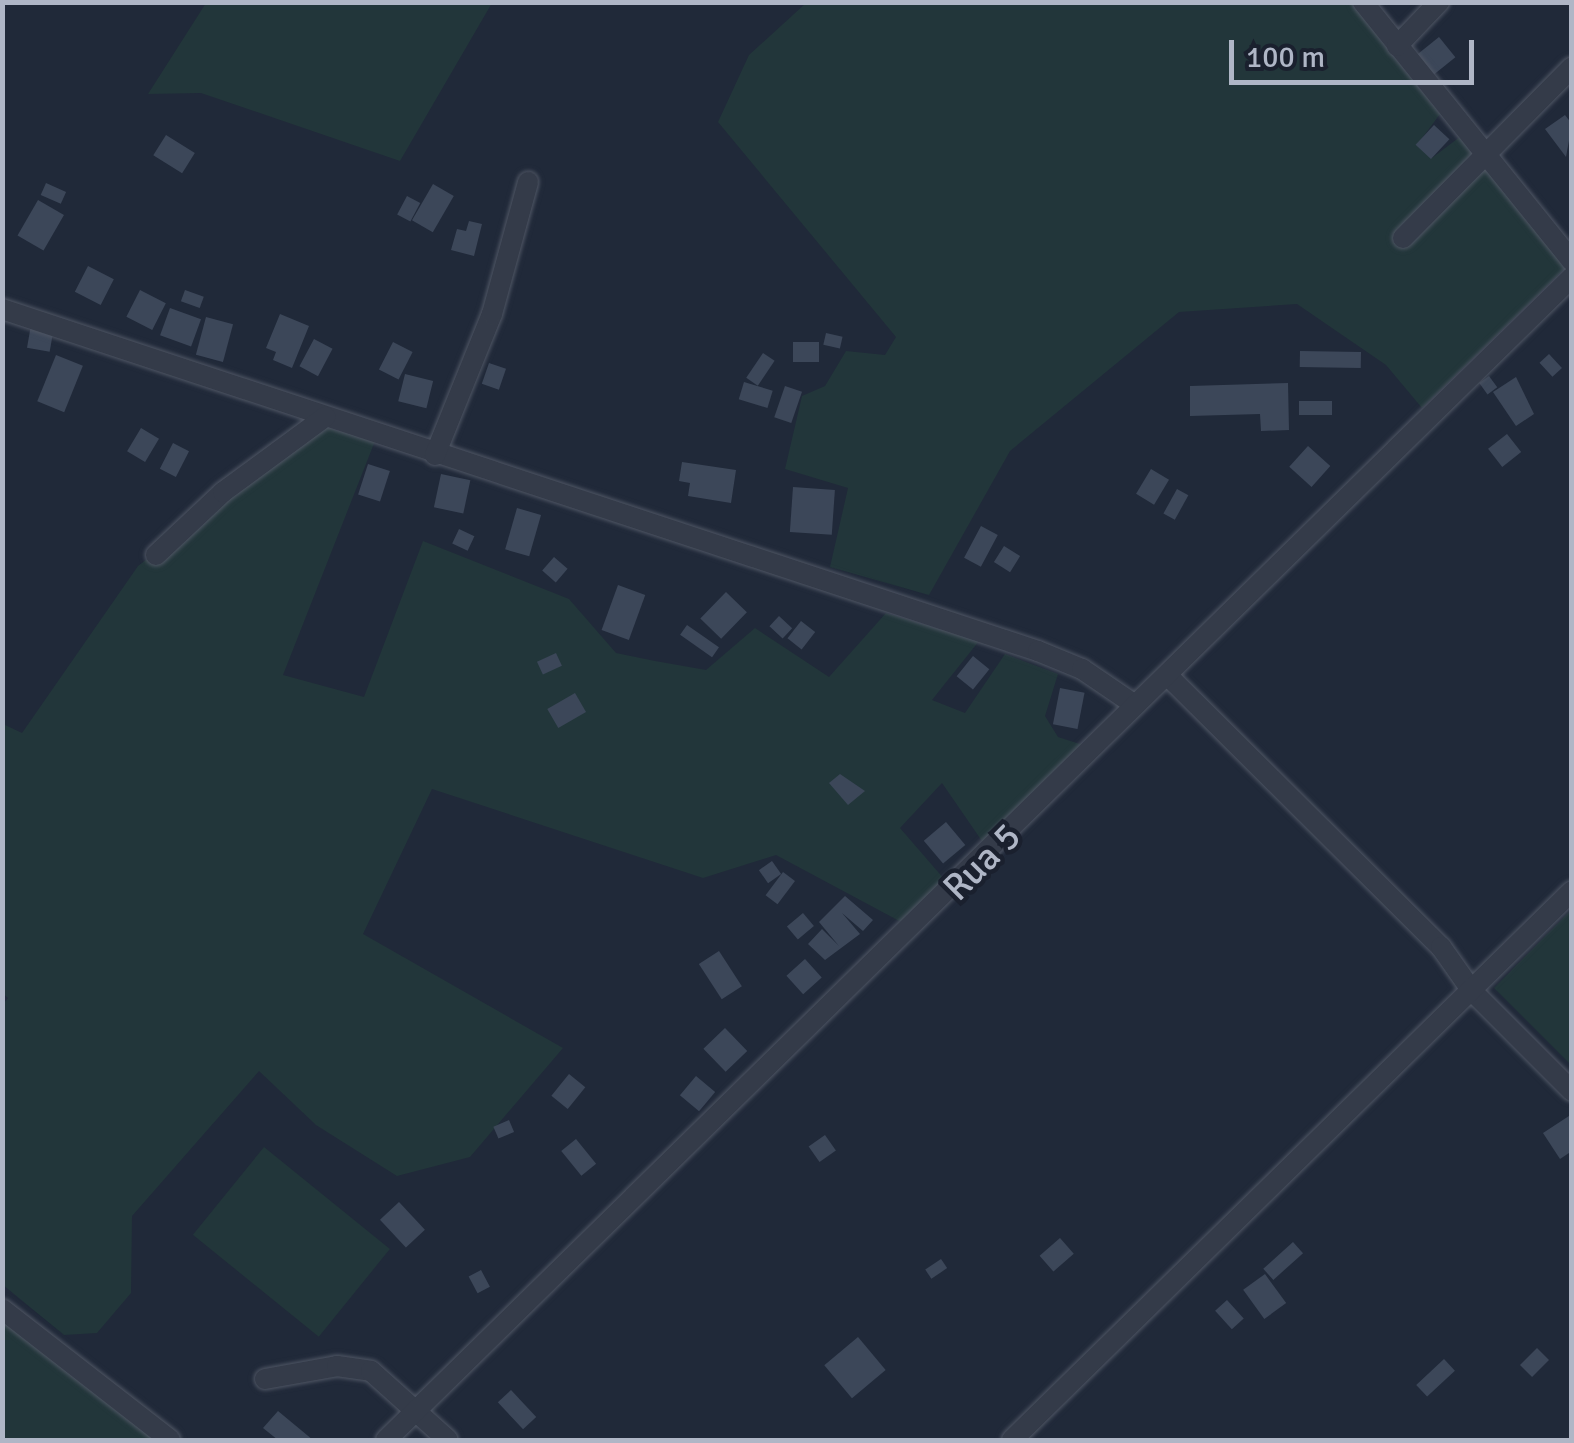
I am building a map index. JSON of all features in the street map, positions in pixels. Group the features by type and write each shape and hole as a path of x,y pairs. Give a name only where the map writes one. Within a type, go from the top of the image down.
{"street":[{"path":"1363,2 1572,261"},
{"path":"1397,46 1438,2"},
{"path":"1403,238 1572,67"},
{"path":"435,455 492,314 528,182"},
{"name":"Rua 5","path":"386,1440 744,1096 1135,705 1572,277"},
{"path":"2,309 1038,651 1082,669 1135,705"},
{"path":"156,555 223,492 325,417"},
{"path":"1167,674 1441,946 1472,991 1572,1091"},
{"path":"1012,1440 1572,892"},
{"path":"2,1309 170,1440"},
{"path":"265,1378 354,1366 382,1377 448,1440"}],"green space":[{"path":"206,2 492,3 400,161 201,93 148,94"},
{"path":"806,3 1351,3 1440,114 1417,145 1432,158 1461,136 1565,268 1422,408 1386,365 1297,304 1179,312 1010,451 929,595 830,567 848,488 785,469 802,396 825,386 846,351 885,355 896,337 718,122 749,55"},
{"path":"321,426 375,441 283,675 364,697 423,541 569,599 616,653 655,661 706,670 755,628 829,677 886,613 979,641 932,700 965,713 1005,654 1058,674 1045,716 1058,737 1083,745 984,844 942,783 900,828 945,880 903,923 776,855 703,878 432,789 363,934 563,1048 470,1157 397,1176 316,1125 259,1071 132,1216 131,1293 97,1333 64,1335 3,1285 2,1005 8,998 2,993 3,724 22,733 138,566"},
{"path":"1571,910 1571,1065 1494,988"},
{"path":"264,1147 390,1249 319,1337 193,1235"},
{"path":"3,1309 169,1440 3,1440"}],"building":[{"path":"1439,37 1455,57 1434,75 1417,55"},
{"path":"1565,115 1572,124 1566,157 1545,129"},
{"path":"1434,125 1449,139 1431,159 1416,145"},
{"path":"166,135 195,153 182,173 153,155"},
{"path":"46,183 66,192 61,204 41,195"},
{"path":"433,184 454,196 433,232 412,220"},
{"path":"407,196 420,203 410,222 397,215"},
{"path":"38,200 64,215 43,251 18,236"},
{"path":"469,221 482,224 474,256 451,250 457,229 466,231"},
{"path":"88,266 114,279 101,305 75,292"},
{"path":"140,290 166,303 152,330 126,317"},
{"path":"185,290 204,297 200,308 181,301"},
{"path":"170,308 201,319 191,347 160,335"},
{"path":"280,314 309,326 292,368 273,360 276,352 266,348"},
{"path":"206,317 233,324 223,362 196,355"},
{"path":"31,325 54,329 50,352 27,348"},
{"path":"826,333 843,337 840,349 823,345"},
{"path":"314,339 333,349 318,376 299,366"},
{"path":"393,342 413,352 399,380 379,370"},
{"path":"793,342 819,342 819,362 793,362"},
{"path":"1300,351 1361,352 1361,368 1300,367"},
{"path":"763,353 775,361 758,386 746,378"},
{"path":"1549,354 1562,368 1552,377 1539,363"},
{"path":"56,355 83,366 64,412 37,401"},
{"path":"489,363 506,369 499,390 482,384"},
{"path":"405,374 433,381 426,408 398,401"},
{"path":"1489,376 1497,387 1488,394 1479,383"},
{"path":"1516,377 1534,414 1516,426 1493,392"},
{"path":"744,382 773,391 767,408 739,399"},
{"path":"1288,383 1289,430 1261,431 1260,414 1190,416 1190,386"},
{"path":"785,386 802,392 791,423 774,417"},
{"path":"1299,401 1332,401 1332,415 1299,415"},
{"path":"141,428 159,439 145,462 127,451"},
{"path":"1507,434 1521,452 1502,467 1488,449"},
{"path":"173,443 189,451 176,477 160,469"},
{"path":"1308,446 1330,466 1312,487 1289,467"},
{"path":"682,462 736,470 731,503 688,496 690,483 679,481"},
{"path":"368,464 390,471 380,502 358,494"},
{"path":"1151,469 1169,480 1154,505 1136,494"},
{"path":"441,474 470,480 463,513 434,507"},
{"path":"793,487 835,490 832,535 790,532"},
{"path":"1177,489 1188,495 1175,520 1163,513"},
{"path":"517,508 541,515 529,556 505,549"},
{"path":"981,526 998,535 981,567 964,558"},
{"path":"459,529 474,536 468,551 452,544"},
{"path":"1004,546 1020,556 1010,572 994,562"},
{"path":"554,557 568,569 556,582 542,571"},
{"path":"618,585 645,595 629,640 602,630"},
{"path":"726,592 747,612 721,639 700,619"},
{"path":"779,616 792,628 783,639 769,626"},
{"path":"801,621 815,632 802,649 787,638"},
{"path":"687,625 719,647 712,657 680,635"},
{"path":"556,653 562,666 543,675 537,662"},
{"path":"973,656 989,669 973,689 957,676"},
{"path":"1060,688 1085,693 1077,729 1053,724"},
{"path":"575,693 586,712 558,728 547,709"},
{"path":"840,774 865,791 848,805 829,783"},
{"path":"946,822 965,845 943,864 924,841"},
{"path":"772,861 781,874 768,883 759,870"},
{"path":"783,872 795,881 778,904 766,895"},
{"path":"845,896 873,920 863,931 842,913 860,934 825,960 808,944 822,929 839,946 819,922"},
{"path":"803,913 814,926 798,940 787,926"},
{"path":"719,951 742,986 722,999 699,964"},
{"path":"805,959 822,978 803,994 786,976"},
{"path":"725,1028 747,1051 726,1072 703,1049"},
{"path":"569,1074 585,1087 568,1109 551,1096"},
{"path":"696,1076 715,1092 699,1111 680,1095"},
{"path":"1572,1114 1572,1151 1560,1159 1543,1133"},
{"path":"509,1120 514,1132 498,1139 493,1127"},
{"path":"825,1135 836,1151 820,1162 809,1146"},
{"path":"576,1139 596,1164 581,1176 561,1151"},
{"path":"399,1202 425,1230 406,1248 380,1220"},
{"path":"1060,1238 1074,1254 1053,1272 1040,1256"},
{"path":"1293,1242 1303,1253 1273,1280 1263,1269"},
{"path":"941,1259 947,1268 931,1279 925,1270"},
{"path":"481,1270 490,1287 478,1293 469,1277"},
{"path":"1265,1274 1286,1303 1264,1319 1243,1290"},
{"path":"1227,1300 1244,1319 1232,1329 1215,1311"},
{"path":"858,1337 886,1370 852,1398 824,1365"},
{"path":"1537,1348 1549,1360 1532,1377 1520,1365"},
{"path":"1444,1359 1455,1371 1427,1397 1416,1385"},
{"path":"511,1390 536,1417 523,1429 498,1402"},
{"path":"278,1411 313,1440 278,1440 263,1428"}]}
